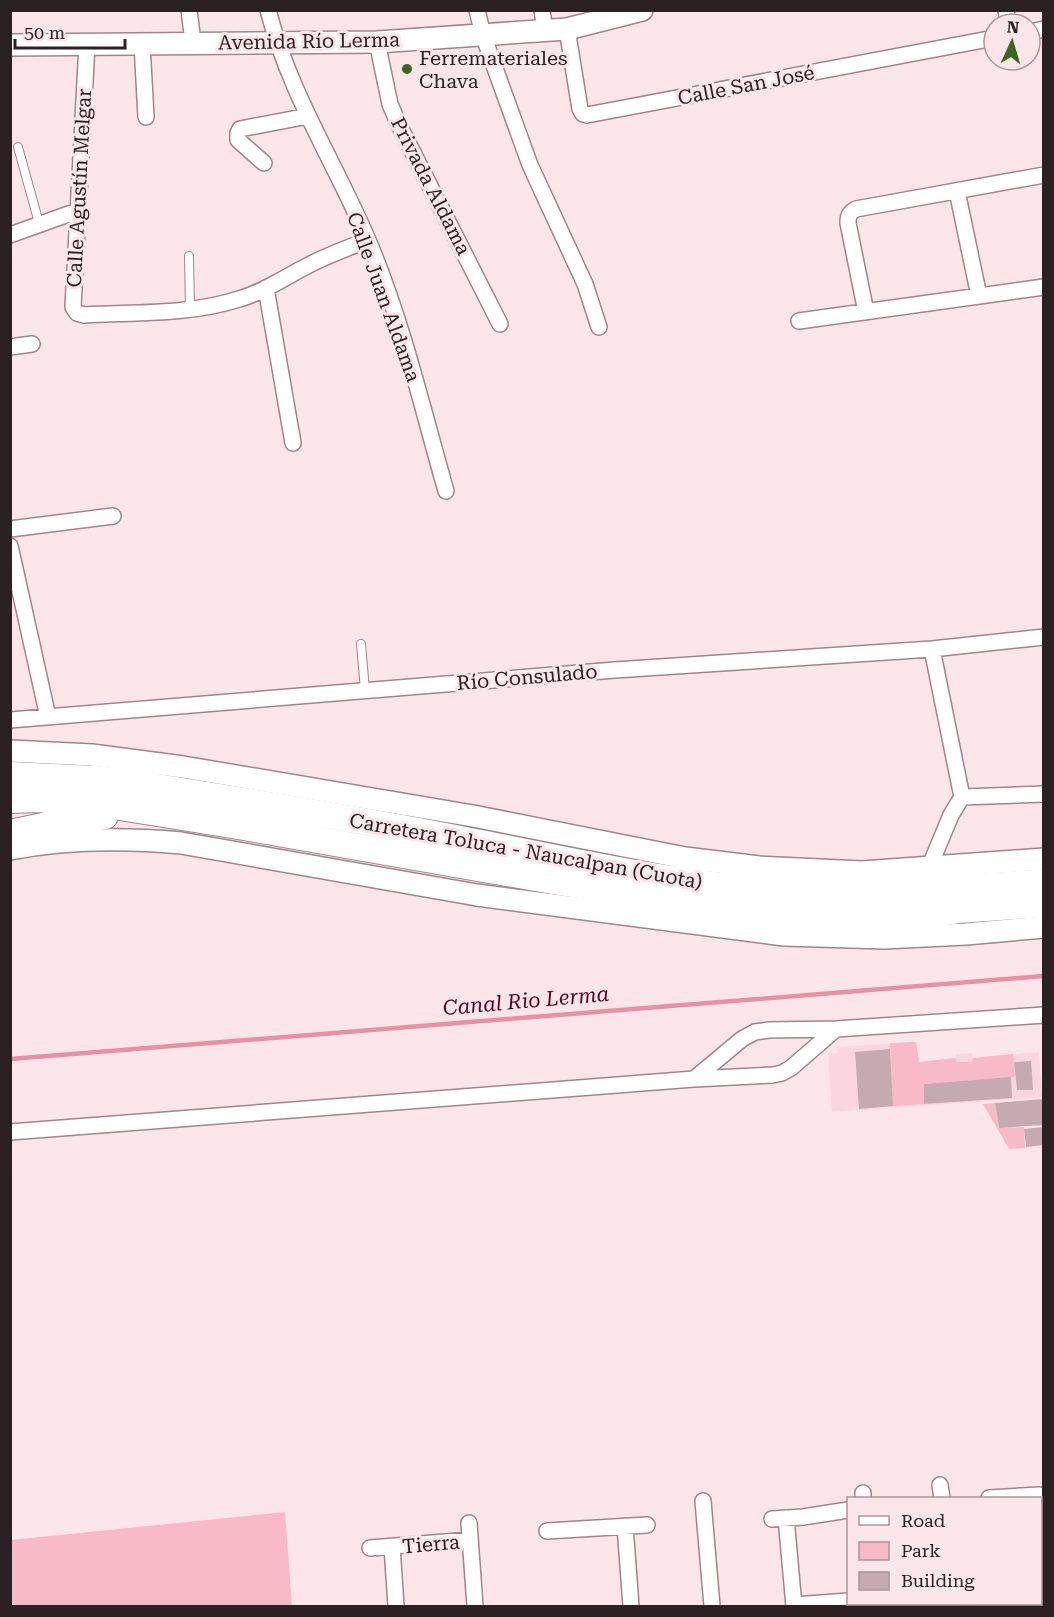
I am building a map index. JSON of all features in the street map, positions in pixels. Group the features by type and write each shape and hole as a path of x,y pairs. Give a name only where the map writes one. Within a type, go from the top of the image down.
{"highway":[{"path":"10,762 64,764 125,771 173,790"},
{"name":"Carretera Toluca - Naucalpan (Cuota)","path":"10,775 95,779 173,790 465,839 542,856 735,887 809,892 896,892 1044,882"},
{"name":"Carretera Toluca - Naucalpan (Cuota)","path":"10,800 39,799 101,804 553,881 742,910 882,916 927,915 960,910 1044,904"},
{"path":"10,833 62,822 139,812"}],"street":[{"path":"189,10 193,42"},
{"name":"Calle Juan Aldama","path":"268,10 276,43 308,116 368,240 403,338 446,491"},
{"path":"477,10 483,35 530,165 585,284 599,327"},
{"name":"Avenida Río Lerma","path":"10,45 377,42 483,35 543,21 567,29 642,10"},
{"name":"Calle San José","path":"567,29 580,109 583,114 587,115 982,40"},
{"name":"Privada Aldama","path":"377,42 390,104 398,123 500,324"},
{"name":"Calle Agustín Melgar","path":"87,44 73,307 77,313 84,315 190,309 241,299 310,264 368,240"},
{"path":"142,44 146,117"},
{"path":"264,163 238,140 240,129 308,116"},
{"path":"866,312 848,223 851,211 1044,175"},
{"path":"957,191 979,296"},
{"path":"10,235 77,211"},
{"path":"799,321 1044,287"},
{"path":"266,288 293,443"},
{"path":"10,347 32,344"},
{"path":"10,529 113,516"},
{"path":"10,546 48,717"},
{"name":"Río Consulado","path":"10,720 615,670 932,649 1044,637"},
{"path":"929,868 951,815 962,797 932,649"},
{"path":"10,751 92,755 183,767 473,816 685,858 759,867 851,871 929,868 1044,859"},
{"path":"1026,795 1044,781"},
{"path":"962,797 1044,794"},
{"path":"10,849 73,842 142,840 181,843 477,895 784,935 884,938 1044,927"},
{"path":"694,1079 742,1039 755,1032 1044,1015"},
{"path":"10,1132 694,1079 773,1076 791,1068 836,1029"},
{"path":"1009,1497 1029,1496"},
{"path":"703,1501 712,1606"},
{"path":"847,1510 779,1519 794,1606 847,1601"},
{"name":"Tierra","path":"469,1523 475,1606"},
{"path":"547,1531 647,1525"},
{"path":"625,1526 631,1606"},
{"name":"Tierra","path":"370,1548 470,1540"},
{"name":"Tierra","path":"392,1547 396,1606"}],"lane":[{"path":"18,147 39,224"},
{"path":"189,256 190,309"},
{"path":"361,644 365,690"}],"shaded area":[{"path":"916,1042 919,1062 956,1058 956,1054 972,1053 973,1058 1039,1052 1042,1097 832,1112 828,1054 838,1053 837,1047"}],"green space":[{"path":"916,1042 919,1062 956,1058 956,1062 972,1062 973,1058 1013,1054 1015,1077 924,1084 924,1104 893,1106 890,1043"},
{"path":"995,1103 999,1128 1024,1127 1025,1148 1009,1149 983,1104"},
{"path":"285,1512 292,1606 11,1606 11,1540"}],"building":[{"path":"890,1049 893,1106 859,1109 855,1052"},
{"path":"1031,1061 1033,1090 1017,1090 1014,1062"},
{"path":"1011,1077 1012,1098 924,1104 924,1084"},
{"path":"1044,1099 1044,1125 999,1128 995,1103"},
{"path":"1044,1127 1044,1145 1026,1147 1024,1129"}],"waterway":[{"name":"Canal Rio Lerma","path":"10,1059 1044,976"}],"place":[{"name":"Ferremateriales Chava","path":"407,69"}]}
